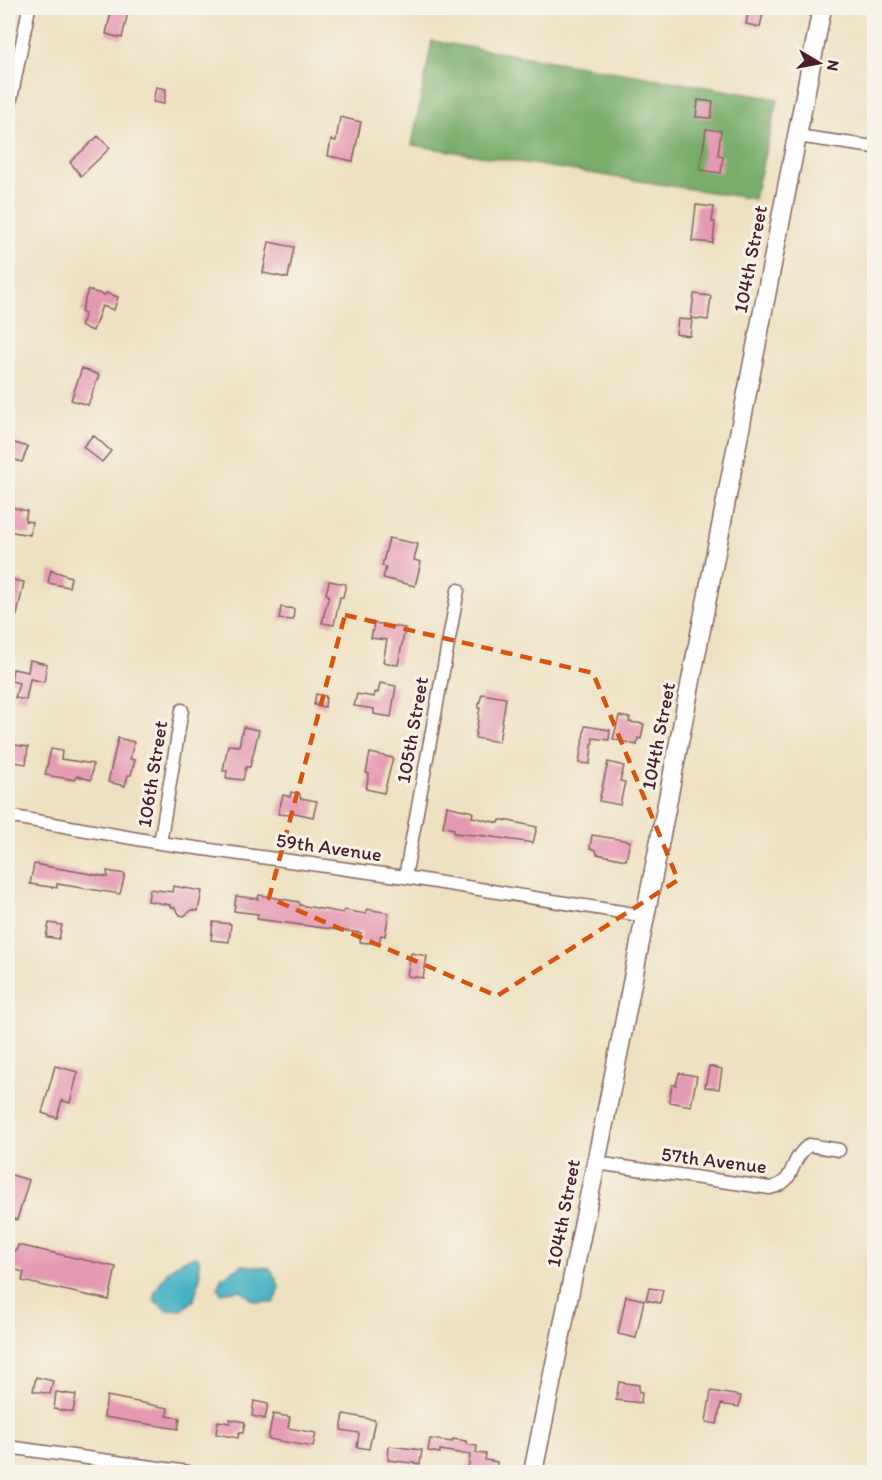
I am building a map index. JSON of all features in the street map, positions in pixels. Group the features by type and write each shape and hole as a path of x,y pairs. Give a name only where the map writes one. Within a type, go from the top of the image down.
{"main road":[{"name":"104th Street","path":"533,1473 646,916 822,8"}],"street":[{"path":"8,114 29,8"},
{"path":"797,136 874,147"},
{"name":"105th Street","path":"405,877 458,590"},
{"name":"106th Street","path":"160,843 182,710"},
{"name":"59th Avenue","path":"8,816 160,843 405,877 646,916"},
{"name":"57th Avenue","path":"596,1163 770,1188 780,1186 788,1179 799,1152 809,1145 839,1150"},
{"path":"8,1447 188,1473"}],"highlighted area":[{"path":"345,615 593,673 678,880 497,996 269,898"}],"green space":[{"path":"432,41 778,99 754,199 412,145"}],"water":[{"path":"196,1256 199,1259 200,1277 194,1300 181,1311 167,1310 155,1301 154,1294 170,1269"},
{"path":"242,1265 270,1268 279,1289 273,1303 254,1301 240,1290 221,1293 218,1288 221,1278"}],"building":[{"path":"112,8 129,8 122,38 106,34"},
{"path":"749,8 764,8 760,27 746,24"},
{"path":"156,87 166,89 164,104 153,102"},
{"path":"698,100 713,102 711,118 696,117"},
{"path":"340,117 361,122 353,161 328,156 331,140 336,141"},
{"path":"706,129 721,131 718,155 723,156 721,173 700,170"},
{"path":"98,136 110,148 81,176 70,162"},
{"path":"696,205 714,207 713,243 692,241"},
{"path":"269,242 294,247 288,278 263,273"},
{"path":"88,290 118,297 114,310 102,306 93,331 80,326 85,314 81,312"},
{"path":"694,294 711,296 708,320 691,318"},
{"path":"678,319 692,320 690,336 676,334"},
{"path":"82,368 99,375 88,405 71,400"},
{"path":"93,435 111,451 102,462 83,447"},
{"path":"8,441 28,447 22,462 8,458"},
{"path":"8,506 27,511 25,521 32,522 30,535 8,531"},
{"path":"389,538 418,544 414,560 421,562 415,586 383,578 386,567 382,566"},
{"path":"51,570 71,577 69,587 48,583"},
{"path":"8,579 24,582 17,615 8,613"},
{"path":"329,581 346,584 343,597 340,597 334,625 322,623 329,595 326,594"},
{"path":"281,607 294,609 293,620 279,619"},
{"path":"374,623 405,628 398,665 383,662 387,640 371,638"},
{"path":"30,660 47,664 44,682 30,679 26,700 15,698 19,683 11,681 13,669 28,672"},
{"path":"380,683 396,686 391,717 374,714 374,709 354,706 357,694 374,697 375,692 378,693"},
{"path":"316,694 326,696 325,707 314,705"},
{"path":"482,694 506,698 499,742 475,738"},
{"path":"619,716 630,718 629,722 644,724 641,739 638,738 637,745 613,739"},
{"path":"585,726 610,730 609,740 593,738 590,764 579,763"},
{"path":"243,727 259,730 250,767 246,767 243,780 226,778 227,771 223,771 228,745 239,746"},
{"path":"118,738 134,742 130,759 135,760 125,786 108,782"},
{"path":"8,744 28,747 26,764 8,761"},
{"path":"51,749 62,751 61,759 93,764 91,780 77,776 75,780 45,775"},
{"path":"370,753 393,758 384,793 366,789"},
{"path":"608,762 624,766 620,781 625,782 620,805 599,801"},
{"path":"291,792 300,794 300,798 317,801 313,817 291,812 290,815 278,814 283,795 290,797"},
{"path":"447,806 473,812 472,817 499,823 500,820 504,820 537,827 533,843 454,833 454,829 443,827"},
{"path":"592,835 630,841 626,860 597,854 596,850 590,848"},
{"path":"34,864 108,877 107,871 125,874 120,894 57,884 57,888 30,884"},
{"path":"173,886 202,891 198,911 192,910 184,916 170,905 148,901 150,889 172,892"},
{"path":"259,895 343,913 344,910 366,914 367,909 389,913 385,936 381,935 379,944 360,942 361,933 257,919 258,914 234,911 236,896 258,899"},
{"path":"213,922 231,924 229,942 211,940"},
{"path":"49,923 62,925 59,939 46,937"},
{"path":"411,953 427,956 423,978 407,976"},
{"path":"55,1066 78,1072 70,1103 62,1100 57,1118 42,1113"},
{"path":"709,1066 722,1069 719,1089 705,1087"},
{"path":"679,1073 697,1076 691,1106 669,1102 672,1085 676,1085"},
{"path":"8,1174 29,1180 17,1220 8,1217"},
{"path":"18,1245 116,1267 109,1300 22,1281 24,1272 8,1268 8,1249 16,1251"},
{"path":"649,1288 663,1290 660,1303 646,1300"},
{"path":"626,1296 644,1300 636,1338 618,1334"},
{"path":"36,1377 53,1381 50,1394 33,1391"},
{"path":"619,1382 639,1385 639,1392 642,1392 641,1403 616,1400"},
{"path":"711,1391 741,1396 739,1407 721,1404 717,1424 706,1422"},
{"path":"56,1392 76,1395 73,1412 54,1409"},
{"path":"107,1396 168,1408 167,1416 180,1418 178,1429 104,1417"},
{"path":"254,1401 268,1404 265,1419 252,1416"},
{"path":"273,1414 290,1417 288,1428 316,1433 313,1447 268,1439"},
{"path":"344,1414 375,1420 369,1449 357,1447 359,1433 341,1430"},
{"path":"230,1419 245,1422 243,1433 239,1433 238,1438 216,1434 218,1421 230,1423"},
{"path":"430,1439 452,1442 453,1439 477,1446 476,1453 486,1454 485,1460 497,1462 496,1473 468,1471 470,1455 440,1450 440,1453 428,1451"},
{"path":"389,1446 422,1450 420,1464 388,1460"}]}
